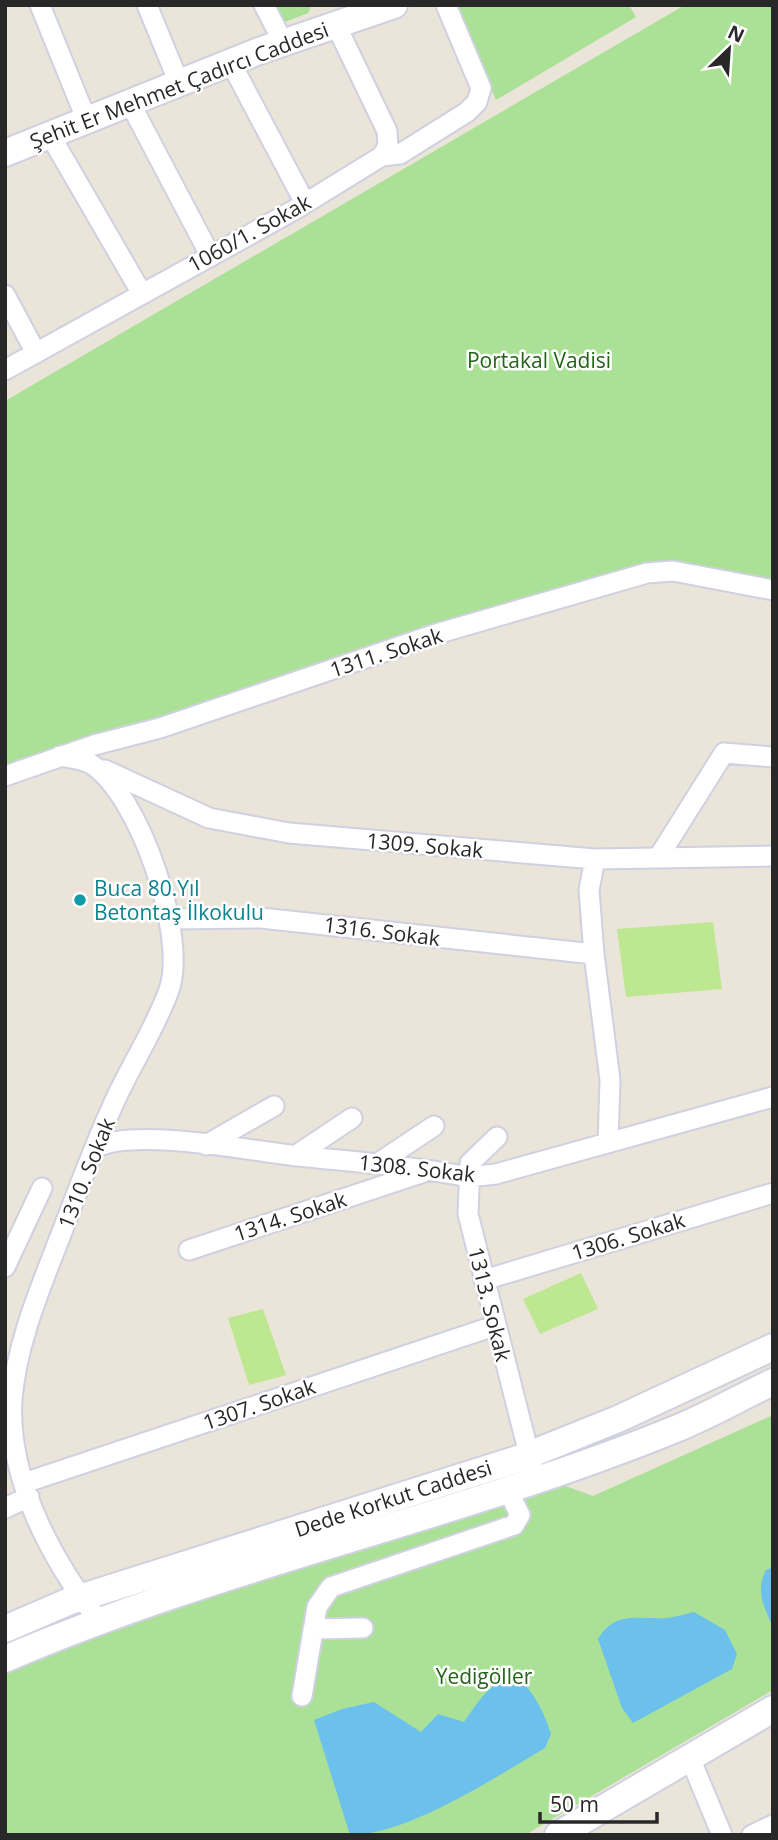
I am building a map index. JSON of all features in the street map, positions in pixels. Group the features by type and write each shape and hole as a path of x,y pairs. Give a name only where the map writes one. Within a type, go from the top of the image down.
{"main road":[{"name":"Şehit Er Mehmet Çadırcı Caddesi","path":"5,152 376,7"},
{"name":"Dede Korkut Caddesi","path":"5,1658 99,1621 507,1488 533,1467 618,1419 773,1347"},
{"name":"Dede Korkut Caddesi","path":"5,1629 81,1598 533,1467 678,1428 773,1382"},
{"path":"558,1835 690,1758 771,1715"}],"street":[{"path":"40,5 87,121"},
{"path":"147,5 179,83"},
{"path":"264,5 283,42"},
{"name":"1060/1. Sokak","path":"5,370 305,203 382,156 400,154 467,112 477,102 481,88 446,5"},
{"path":"335,23 387,131 388,146 382,156"},
{"path":"230,63 305,203"},
{"path":"130,103 210,255"},
{"path":"50,135 141,292"},
{"path":"5,295 36,353"},
{"name":"1311. Sokak","path":"5,776 60,756 160,728 436,634 647,573 673,571 773,590"},
{"path":"658,858 724,753 773,757"},
{"path":"60,756 91,764"},
{"name":"1309. Sokak","path":"91,764 209,818 289,833 595,859 773,856"},
{"name":"1310. Sokak","path":"91,764 121,795 134,817 170,919 173,969 169,989 95,1147 28,1321 13,1349 9,1419 27,1490 43,1531 81,1598 99,1621"},
{"path":"595,859 589,890 610,1080 608,1143"},
{"name":"1316. Sokak","path":"170,919 261,918 594,954"},
{"name":"1308. Sokak","path":"95,1147 123,1139 206,1144 431,1170 469,1177 496,1174 773,1097"},
{"path":"206,1144 274,1106"},
{"path":"295,1156 352,1118"},
{"path":"377,1164 434,1126"},
{"name":"1313. Sokak","path":"497,1136 470,1163 468,1214 494,1326 533,1467"},
{"name":"1314. Sokak","path":"188,1250 431,1170"},
{"path":"5,1267 42,1188"},
{"name":"1306. Sokak","path":"484,1280 773,1193"},
{"name":"1307. Sokak","path":"5,1508 27,1490 494,1326"},
{"path":"302,1696 317,1606 331,1587 518,1522 519,1510 507,1488"},
{"path":"313,1629 363,1628"},
{"path":"690,1758 722,1835"},
{"path":"752,1835 773,1825"}],"green space":[{"path":"271,5 312,5 308,13 280,24"},
{"path":"454,5 629,5 636,17 496,100"},
{"name":"Portakal Vadisi","path":"685,5 773,5 773,581 667,563 5,776 5,401"},
{"path":"713,922 722,989 626,997 617,929"},
{"path":"581,1273 598,1309 540,1334 523,1299"},
{"path":"263,1309 286,1375 249,1385 228,1318"},
{"name":"Yedigöller","path":"773,1415 773,1690 525,1835 5,1835 5,1671 80,1639 560,1484 593,1496"}],"water":[{"path":"773,1567 773,1627 764,1606 761,1585 766,1570"},
{"path":"694,1612 725,1630 737,1654 732,1669 633,1723 622,1708 598,1639 605,1630 620,1620 667,1618"},
{"path":"518,1677 534,1697 548,1726 551,1734 545,1748 476,1789 424,1815 398,1826 350,1835 314,1720 342,1709 374,1702 421,1732 438,1714 464,1722 492,1687"}],"place":[{"name":"Buca 80.Yıl Betontaş İlkokulu","path":"80,900"}]}
